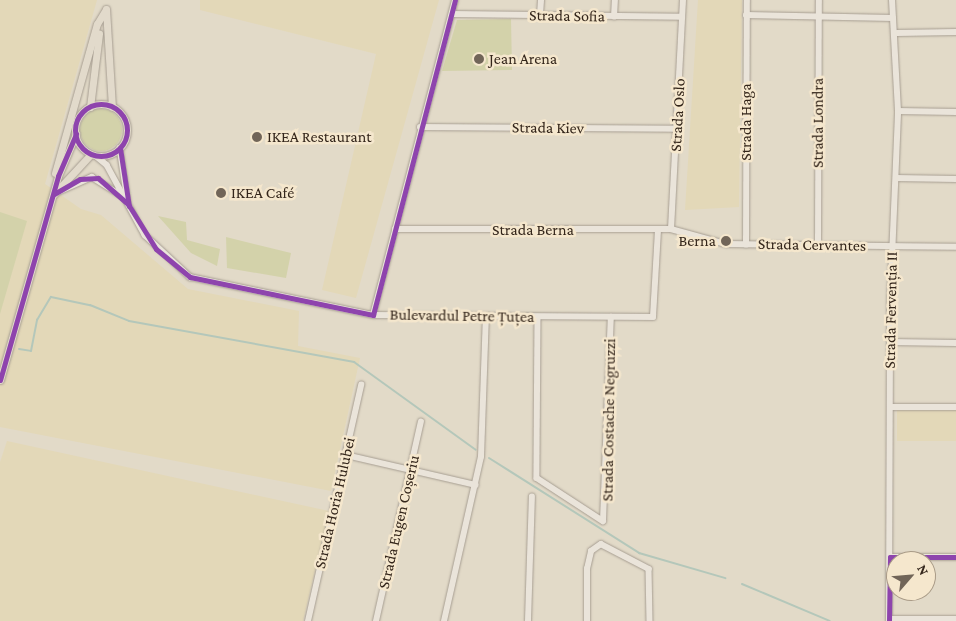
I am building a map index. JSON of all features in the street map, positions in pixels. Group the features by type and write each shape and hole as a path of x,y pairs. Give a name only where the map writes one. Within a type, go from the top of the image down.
{"main road":[{"path":"0,380 54,194 76,134 77,122 90,107 97,42 108,0"},
{"path":"54,194 93,155 120,148 126,123 112,107 106,9"},
{"path":"54,194 53,181 97,24 106,9"},
{"path":"90,107 112,107"},
{"path":"76,134 93,155"}],"street":[{"path":"373,315 420,127 455,0"},
{"path":"540,15 541,0"},
{"path":"614,17 615,0"},
{"name":"Strada Oslo","path":"671,230 683,0"},
{"name":"Strada Haga","path":"746,0 746,244"},
{"name":"Strada Londra","path":"818,246 819,0"},
{"name":"Strada Fervenția II","path":"890,551 890,342 898,111 897,32 892,0"},
{"name":"Strada Sofia","path":"452,14 682,17"},
{"path":"746,15 819,18 894,18"},
{"path":"897,32 956,32"},
{"path":"898,111 956,112"},
{"name":"Strada Kiev","path":"420,127 677,129"},
{"name":"Bulevardul Petre Țuțea","path":"120,148 128,204"},
{"name":"Bulevardul Petre Țuțea","path":"93,155 156,248 190,277 373,315 611,318 655,316 658,230"},
{"path":"54,194 80,179 98,178 128,204"},
{"path":"896,178 956,179"},
{"name":"Strada Berna","path":"395,229 671,230"},
{"name":"Strada Cervantes","path":"671,230 704,242 818,246 956,247"},
{"path":"444,621 481,457 486,317"},
{"name":"Strada Costache Negruzzi","path":"538,317 538,482 603,520 611,318"},
{"path":"890,342 956,343"},
{"name":"Strada Horia Hulubei","path":"308,621 361,385"},
{"path":"890,407 956,406"},
{"name":"Strada Eugen Coșeriu","path":"376,621 421,422"},
{"path":"346,455 476,485"},
{"path":"528,621 532,497"},
{"path":"589,621 588,566 590,551 598,544 649,569 650,621"},
{"path":"936,557 956,557"},
{"name":"Strada Fervenția II","path":"889,601 889,620"},
{"path":"889,620 956,619"}],"shaded area":[{"path":"0,0 97,0 45,184 81,209 101,215 188,289 299,311 298,346 360,358 331,491 0,427"},
{"path":"200,0 439,0 356,298 322,290 376,54 200,10"},
{"path":"698,0 742,0 739,207 685,210"},
{"path":"897,410 956,410 956,441 897,441"},
{"path":"7,441 329,511 303,621 0,621 0,462"}],"green space":[{"path":"511,19 512,70 442,71 457,20"},
{"path":"101,109 116,115 122,130 116,145 101,151 86,145 80,130 86,115"},
{"path":"0,212 27,221 0,314"},
{"path":"158,216 186,222 187,240 220,249 217,266 191,253"},
{"path":"226,237 291,253 286,278 227,268"}],"waterway":[{"path":"19,349 31,351 37,320 51,297 90,305 129,321 354,362 476,450"},
{"path":"489,458 639,553 725,578"},
{"path":"742,584 830,621"}],"transit line":[{"path":"373,315 455,0"},
{"path":"101,104 111,106 119,112 125,120 127,130 125,140 119,148 111,154 101,156 91,154 83,148 77,140 75,130 77,120 83,112 91,106 101,104"},
{"path":"0,380 58,176 76,134"},
{"path":"120,148 129,206"},
{"path":"54,194 80,179 98,178 128,204 156,249 190,277 373,315"},
{"path":"936,557 956,557"},
{"path":"889,601 889,621"}],"place":[{"name":"Jean Arena","path":"479,59"},
{"name":"IKEA Restaurant","path":"257,137"},
{"name":"IKEA Café","path":"221,193"},
{"name":"Berna","path":"726,241"}]}
